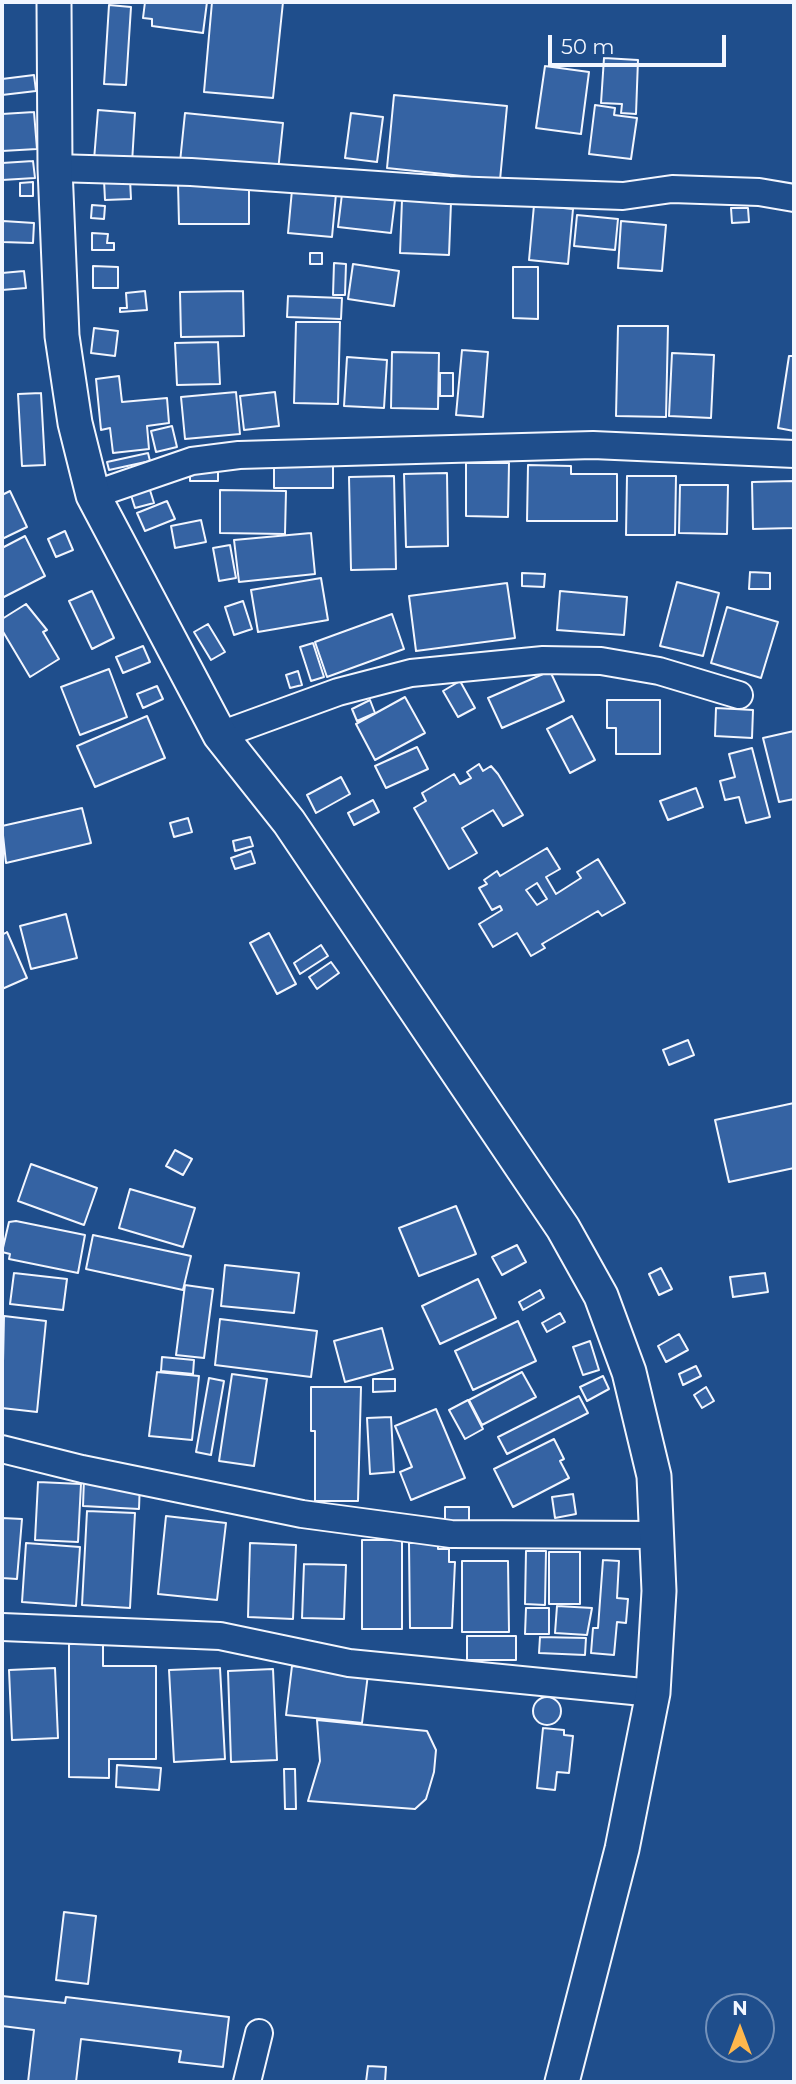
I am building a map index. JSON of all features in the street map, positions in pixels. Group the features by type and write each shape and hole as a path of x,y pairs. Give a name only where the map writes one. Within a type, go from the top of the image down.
{"main road":[{"path":"54,2 55,168 62,336 75,422 93,495 220,735 289,822 563,1228 601,1296 629,1372 654,1476 659,1591 653,1693 622,1849 562,2082"}],"street":[{"path":"55,168 191,172 449,190 623,196 672,189 759,192 794,198"},
{"path":"93,495 192,461 239,455 593,446 794,454"},
{"path":"220,735 338,692 411,673 543,660 601,661 647,669 739,695"},
{"path":"2,1449 82,1469 302,1514 437,1532 551,1537 657,1535"},
{"path":"2,1627 220,1636 349,1663 653,1693"},
{"path":"247,2082 259,2033"}],"building":[{"path":"145,2 207,2 203,33 152,26 152,19 143,18"},
{"path":"212,2 283,2 273,98 204,92"},
{"path":"109,5 131,7 126,85 104,84"},
{"path":"604,58 638,60 636,114 621,113 622,104 601,103"},
{"path":"545,66 589,72 581,134 536,128"},
{"path":"34,75 36,91 2,95 2,79"},
{"path":"394,95 507,106 500,180 387,168"},
{"path":"595,105 615,108 614,115 637,118 631,159 589,154"},
{"path":"98,110 135,113 132,163 94,160"},
{"path":"34,112 37,149 2,151 2,114"},
{"path":"185,113 283,123 278,171 180,162"},
{"path":"351,113 383,117 377,162 345,158"},
{"path":"33,161 35,178 2,180 2,163"},
{"path":"130,179 131,199 105,200 104,180"},
{"path":"33,182 33,196 20,196 20,183"},
{"path":"249,182 249,224 179,224 178,183"},
{"path":"292,190 336,194 332,237 288,233"},
{"path":"342,194 395,200 391,233 338,227"},
{"path":"402,200 451,202 449,255 400,253"},
{"path":"92,205 105,206 104,219 91,218"},
{"path":"534,205 573,209 568,264 529,260"},
{"path":"731,208 748,208 749,222 732,223"},
{"path":"577,215 618,219 615,250 574,246"},
{"path":"3,221 34,223 33,243 2,242"},
{"path":"621,221 666,225 662,271 618,268"},
{"path":"92,233 108,234 107,243 114,243 114,250 92,250"},
{"path":"310,253 322,253 322,264 310,264"},
{"path":"334,263 346,264 345,295 333,295"},
{"path":"353,264 399,271 394,306 348,299"},
{"path":"93,266 118,267 118,288 93,288"},
{"path":"513,267 538,267 538,319 513,318"},
{"path":"24,271 26,288 2,290 2,273"},
{"path":"145,291 147,310 120,312 120,308 127,308 126,293"},
{"path":"243,291 244,336 181,337 180,292"},
{"path":"288,296 342,298 341,319 287,317"},
{"path":"296,322 340,322 338,404 294,403"},
{"path":"618,326 668,326 666,417 616,416"},
{"path":"94,328 118,331 115,356 91,353"},
{"path":"218,342 220,384 177,385 175,343"},
{"path":"462,350 488,352 483,417 456,415"},
{"path":"392,352 439,353 438,409 391,408"},
{"path":"672,353 714,355 711,418 669,416"},
{"path":"789,356 794,356 794,431 778,428"},
{"path":"347,357 387,360 384,408 344,406"},
{"path":"440,373 453,373 453,396 440,396"},
{"path":"119,376 122,402 167,398 169,423 147,426 149,449 113,453 110,428 101,430 96,379"},
{"path":"236,392 240,434 185,439 181,397"},
{"path":"275,392 279,426 244,430 240,396"},
{"path":"41,393 45,465 22,466 18,394"},
{"path":"172,426 177,447 156,452 151,431"},
{"path":"148,453 150,461 109,470 107,462"},
{"path":"466,463 509,463 508,517 466,516"},
{"path":"528,465 571,466 571,474 617,474 617,521 527,521"},
{"path":"190,466 218,466 218,481 190,481"},
{"path":"274,466 333,466 333,488 274,488"},
{"path":"447,473 448,546 406,547 404,474"},
{"path":"394,476 396,569 351,570 349,477"},
{"path":"627,476 676,476 675,535 626,535"},
{"path":"794,481 794,528 753,529 752,482"},
{"path":"680,485 728,485 727,534 679,533"},
{"path":"149,487 154,503 135,508 130,492"},
{"path":"220,490 286,491 285,534 220,533"},
{"path":"10,491 27,527 2,539 2,495"},
{"path":"167,501 175,519 145,531 137,513"},
{"path":"201,520 206,542 175,548 171,526"},
{"path":"65,531 73,550 56,557 48,539"},
{"path":"311,533 315,574 239,582 234,540"},
{"path":"25,536 45,576 2,598 2,548"},
{"path":"230,545 236,578 219,581 213,548"},
{"path":"750,572 770,573 770,589 749,589"},
{"path":"522,573 545,574 544,587 522,586"},
{"path":"321,578 328,620 258,632 251,590"},
{"path":"677,582 719,593 703,656 660,646"},
{"path":"507,583 515,638 416,651 409,596"},
{"path":"92,591 114,638 92,649 69,601"},
{"path":"560,591 627,597 624,635 557,630"},
{"path":"243,601 252,629 234,635 225,607"},
{"path":"26,604 47,630 43,632 59,659 30,677 2,630 2,619"},
{"path":"727,607 778,622 761,678 711,663"},
{"path":"392,614 404,649 327,677 315,642"},
{"path":"208,624 225,652 211,660 194,632"},
{"path":"313,643 324,677 311,681 300,647"},
{"path":"143,646 150,662 123,673 116,657"},
{"path":"109,669 127,717 80,735 61,687"},
{"path":"298,671 302,685 290,688 286,675"},
{"path":"550,671 564,701 502,728 488,698"},
{"path":"460,681 475,708 458,717 443,691"},
{"path":"157,686 163,699 143,708 137,694"},
{"path":"405,697 425,733 375,760 356,724"},
{"path":"370,700 375,713 357,721 352,709"},
{"path":"607,700 660,700 660,754 616,754 616,728 607,728"},
{"path":"716,708 753,710 752,738 715,736"},
{"path":"147,716 165,758 95,787 77,746"},
{"path":"572,716 595,760 570,773 547,729"},
{"path":"794,731 794,799 779,802 763,738"},
{"path":"417,747 428,769 386,788 375,766"},
{"path":"752,748 770,817 746,823 739,797 725,800 720,781 735,777 729,754"},
{"path":"479,764 483,771 491,766 498,774 523,815 503,826 493,810 462,828 477,853 449,869 414,808 426,801 422,793 454,774 460,784 471,778 467,772"},
{"path":"341,777 350,794 316,813 307,795"},
{"path":"696,788 703,807 668,820 660,801"},
{"path":"373,800 379,812 354,825 348,813"},
{"path":"82,808 91,843 6,863 2,826"},
{"path":"188,818 192,832 174,837 170,823"},
{"path":"250,837 253,846 235,851 233,841"},
{"path":"547,848 560,869 546,877 556,894 581,878 577,872 598,859 625,903 602,916 598,911 542,944 545,948 531,956 517,933 493,947 479,924 502,910 500,906 492,910 479,888 487,884 484,880 497,871 500,876","holes":["537,883 547,899 537,905 526,890"]},
{"path":"251,851 255,863 235,869 231,858"},
{"path":"66,914 77,958 31,969 20,926"},
{"path":"7,932 27,978 2,989 2,935"},
{"path":"269,933 296,984 277,994 250,943"},
{"path":"321,945 328,956 300,974 294,963"},
{"path":"331,962 339,973 317,989 309,977"},
{"path":"688,1040 694,1055 669,1065 663,1050"},
{"path":"794,1103 794,1168 729,1182 715,1120"},
{"path":"175,1150 192,1159 183,1175 166,1166"},
{"path":"31,1164 97,1188 84,1225 18,1201"},
{"path":"130,1189 195,1208 183,1247 119,1228"},
{"path":"456,1206 476,1254 419,1276 399,1228"},
{"path":"16,1221 85,1235 78,1273 9,1259 10,1254 2,1252 9,1222"},
{"path":"93,1235 191,1256 183,1290 86,1269"},
{"path":"517,1245 526,1262 502,1275 492,1257"},
{"path":"225,1265 299,1273 294,1313 221,1306"},
{"path":"661,1268 672,1289 659,1295 649,1274"},
{"path":"14,1273 67,1279 63,1310 10,1304"},
{"path":"765,1273 768,1292 733,1297 730,1277"},
{"path":"478,1279 496,1318 440,1344 422,1306"},
{"path":"185,1285 213,1289 204,1358 176,1355"},
{"path":"540,1290 544,1298 523,1310 519,1302"},
{"path":"560,1313 565,1322 547,1332 542,1323"},
{"path":"4,1316 46,1321 37,1412 2,1408"},
{"path":"220,1319 317,1331 311,1377 215,1365"},
{"path":"518,1321 536,1361 473,1390 455,1351"},
{"path":"382,1328 393,1369 345,1382 334,1341"},
{"path":"679,1334 688,1350 666,1362 658,1346"},
{"path":"590,1341 599,1370 583,1375 573,1347"},
{"path":"162,1357 194,1360 193,1374 161,1371"},
{"path":"696,1366 701,1376 683,1385 679,1374"},
{"path":"157,1372 199,1376 192,1440 149,1436"},
{"path":"522,1372 536,1397 482,1425 469,1400"},
{"path":"232,1374 267,1379 254,1466 219,1461"},
{"path":"603,1376 609,1389 587,1401 580,1387"},
{"path":"209,1378 224,1381 211,1455 196,1452"},
{"path":"373,1379 395,1379 395,1391 373,1392"},
{"path":"311,1387 361,1387 358,1501 315,1501 315,1431 311,1431"},
{"path":"706,1387 714,1401 702,1408 694,1395"},
{"path":"579,1396 588,1413 507,1454 498,1437"},
{"path":"468,1400 483,1429 465,1439 449,1410"},
{"path":"436,1409 465,1478 411,1500 400,1472 412,1467 395,1426"},
{"path":"391,1417 394,1472 370,1474 367,1418"},
{"path":"554,1439 564,1459 560,1461 569,1478 513,1507 494,1469"},
{"path":"84,1478 140,1481 139,1509 83,1506"},
{"path":"38,1482 81,1484 78,1542 35,1540"},
{"path":"573,1494 576,1514 555,1518 552,1497"},
{"path":"445,1507 469,1507 469,1521 445,1521"},
{"path":"87,1511 135,1513 130,1608 82,1605"},
{"path":"166,1516 226,1523 217,1600 158,1594"},
{"path":"2,1518 22,1519 17,1579 2,1578"},
{"path":"362,1540 402,1540 402,1629 362,1629"},
{"path":"26,1543 80,1547 76,1606 22,1602"},
{"path":"250,1543 296,1545 293,1619 248,1617"},
{"path":"409,1543 438,1543 438,1549 449,1549 449,1562 455,1562 452,1628 410,1628"},
{"path":"526,1551 546,1551 545,1605 525,1604"},
{"path":"549,1552 580,1552 580,1604 549,1604"},
{"path":"603,1560 619,1561 617,1598 628,1599 626,1623 617,1622 614,1655 591,1653 593,1628 598,1628"},
{"path":"462,1561 508,1561 509,1632 462,1632"},
{"path":"304,1564 346,1565 344,1619 302,1618"},
{"path":"557,1606 592,1608 587,1635 555,1633"},
{"path":"526,1608 549,1608 549,1634 525,1634"},
{"path":"467,1636 516,1636 516,1660 467,1660"},
{"path":"540,1637 586,1638 585,1655 539,1653"},
{"path":"69,1644 103,1644 103,1666 156,1666 156,1759 109,1759 109,1778 69,1777"},
{"path":"292,1666 368,1674 362,1723 286,1715"},
{"path":"55,1668 58,1738 12,1740 9,1670"},
{"path":"220,1668 225,1759 174,1762 169,1670"},
{"path":"273,1669 277,1760 231,1762 228,1671"},
{"path":"547,1697 557,1701 561,1711 557,1721 547,1725 537,1721 533,1711 537,1701"},
{"path":"317,1720 427,1731 436,1750 434,1772 426,1799 415,1809 308,1801 320,1761"},
{"path":"543,1728 564,1730 564,1735 573,1736 569,1773 557,1772 555,1790 537,1788"},
{"path":"117,1765 161,1768 159,1790 116,1787"},
{"path":"284,1769 295,1769 296,1809 285,1809"},
{"path":"64,1912 96,1916 88,1984 56,1980"},
{"path":"2,1996 65,2003 66,1997 229,2017 223,2067 179,2062 181,2051 81,2039 76,2082 28,2082 34,2030 2,2026"},
{"path":"368,2066 386,2067 385,2082 366,2082"}]}
